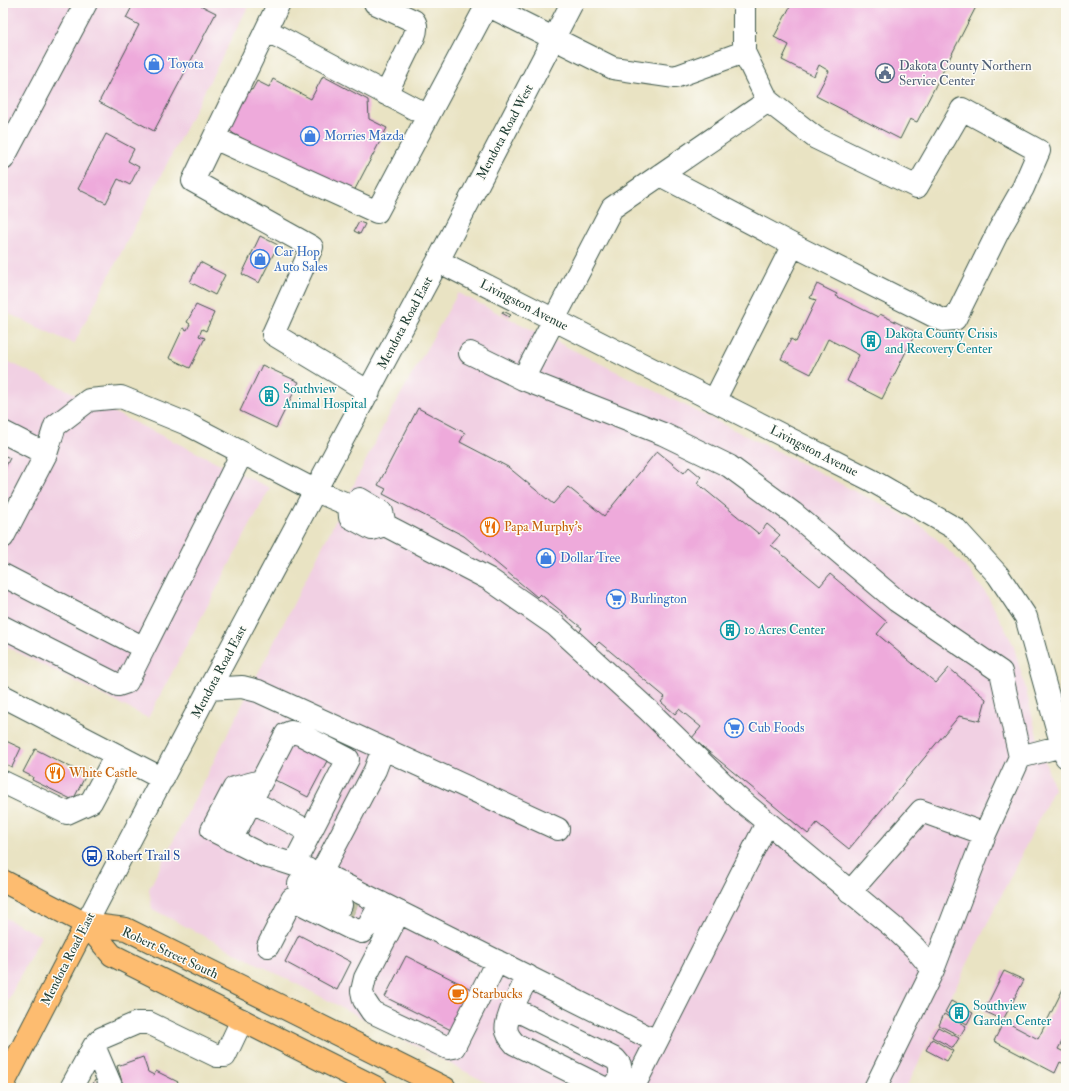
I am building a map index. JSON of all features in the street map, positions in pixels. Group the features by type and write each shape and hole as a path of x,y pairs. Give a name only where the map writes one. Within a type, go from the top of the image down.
{"main road":[{"path":"3,881 86,924"},
{"name":"Robert Street South","path":"86,924 112,955 377,1088"},
{"name":"Robert Street South","path":"86,924 126,929 445,1088"},
{"name":"Mendota Road East","path":"3,1085 86,924"}],"street":[{"path":"3,159 86,3"},
{"path":"279,3 193,181 312,247 273,334 369,392"},
{"path":"375,3 414,21 416,24 414,37 386,94"},
{"name":"Mendota Road West","path":"438,261 572,3"},
{"path":"660,175 793,245 932,316 943,320 955,319 999,230 1022,188 1039,151 962,109 917,188 816,138 768,101 744,52 744,3"},
{"path":"214,138 377,212 485,4 613,68 675,77 744,52"},
{"path":"266,30 428,116"},
{"path":"523,379 612,208 768,101"},
{"path":"714,401 793,245"},
{"name":"Livingston Avenue","path":"438,261 871,480 956,529 998,575 1026,617 1064,752"},
{"name":"Mendota Road East","path":"86,924 438,261"},
{"path":"470,354 523,379 663,434 729,466 793,514 897,601 1001,672 1020,757 985,834 933,970 875,1088"},
{"path":"3,537 46,454 55,426 89,400 121,397 187,424 316,491 349,505 360,499 382,512 385,525 489,579 555,625 648,710 738,798 893,927 915,948 933,970"},
{"path":"3,432 46,454"},
{"path":"3,627 118,685 127,682 242,452"},
{"path":"3,575 144,648"},
{"path":"209,690 242,687 251,688 558,829"},
{"path":"3,700 5,697 163,779"},
{"path":"231,840 286,734 291,732 300,734 348,759 310,832 303,878"},
{"path":"268,946 303,878 375,770 382,749"},
{"path":"1020,757 1064,752"},
{"path":"3,782 67,813 92,802 116,755"},
{"path":"261,781 234,788 212,830 264,856 303,878 369,910 497,961 656,1041"},
{"path":"251,801 310,832"},
{"path":"850,892 921,811 985,834"},
{"path":"633,1088 767,822"},
{"path":"303,878 350,928 362,932 369,925 369,910"},
{"path":"303,878 369,910"},
{"path":"369,910 365,978 362,991 364,1000 372,1012 448,1048 454,1047 497,961"},
{"path":"528,976 512,1008 506,1026 507,1035 515,1044 604,1088"},
{"path":"512,1008 615,1059 620,1065 620,1077 612,1088"},
{"path":"71,1088 94,1046 102,1038 137,1024 149,1024 217,1056 225,1056 242,1020"},
{"path":"599,1052 615,1020"},
{"path":"94,1046 112,1088"}],"shaded area":[{"path":"3,3 250,3 74,344 3,311"},
{"name":"10 Acres Center","path":"458,293 815,470 854,491 891,508 927,530 970,571 987,595 1013,644 1038,740 1054,789 906,1088 497,1088 152,909 149,889 389,415"},
{"path":"3,359 270,488 148,718 3,645"},
{"path":"3,917 41,936 3,1010"}],"building":[{"name":"Toyota","path":"134,3 196,3 216,13 154,131 99,102 139,25 126,18"},
{"name":"Dakota County Northern Service Center","path":"792,3 978,3 917,122 910,119 900,139 816,96 829,71 819,65 814,76 782,60 789,45 774,37"},
{"name":"Morries Mazda","path":"323,76 368,100 369,119 387,128 352,195 234,134 229,130 246,87 252,90 257,81 269,87 273,79 311,99"},
{"path":"106,134 134,149 128,161 139,167 130,185 118,179 106,203 78,189"},
{"path":"359,222 365,224 360,234 354,231"},
{"name":"Car Hop Auto Sales","path":"260,236 278,245 259,283 242,274"},
{"path":"200,262 225,275 215,295 190,282"},
{"name":"Dakota County Crisis and Recovery Center","path":"817,284 837,294 836,296 878,317 880,314 916,332 882,399 847,381 859,355 828,339 811,374 781,359 791,339 796,342 816,300 810,298"},
{"path":"196,305 214,313 206,331 202,329 199,336 205,338 190,368 169,358 183,328 187,330 190,324 187,322"},
{"path":"503,311 511,315 509,317 502,313"},
{"name":"Southview Animal Hospital","path":"262,365 299,382 276,428 240,411"},
{"name":"10 Acres Center","path":"418,408 465,433 460,442 508,467 553,504 568,487 604,516 657,451 684,473 689,467 701,477 697,483 759,534 767,524 780,535 771,545 820,586 830,574 887,622 877,634 936,683 949,668 986,699 980,721 959,716 849,849 817,823 808,834 692,738 701,727 679,709 675,714 661,702 665,697 599,642 595,646 579,633 582,628 540,594 537,597 464,536 383,494 386,489 378,485"},
{"path":"3,455 10,458 3,472"},
{"path":"291,740 328,759 308,797 271,778"},
{"path":"6,741 21,748 12,767 3,763 3,747"},
{"name":"White Castle","path":"35,749 86,775 73,800 32,780 33,777 23,772"},
{"path":"299,935 351,962 337,990 285,962"},
{"path":"406,956 473,990 453,1031 385,997"},
{"path":"1004,971 1024,980 1003,1020 984,1011"},
{"path":"1066,983 1066,1034 1058,1049 1066,1053 1066,1065 1060,1062 1055,1073 994,1041 1004,1021 1038,1039"},
{"name":"Southview Garden Center","path":"951,1001 973,1013 967,1024 945,1012"},
{"path":"944,1014 966,1026 960,1036 939,1025"},
{"path":"938,1027 959,1038 953,1048 932,1037"},
{"path":"932,1039 953,1051 947,1061 926,1050"},
{"path":"143,1057 148,1072 154,1075 156,1071 178,1082 175,1087 178,1088 124,1088 117,1066"},
{"path":"95,1080 105,1086 106,1088 91,1088"}],"tunnel":[{"path":"341,905 355,912"}],"place":[{"name":"Toyota","path":"154,64"},
{"name":"Dakota County Northern Service Center","path":"885,73"},
{"name":"Morries Mazda","path":"310,136"},
{"name":"Car Hop Auto Sales","path":"260,259"},
{"name":"Dakota County Crisis and Recovery Center","path":"871,341"},
{"name":"Southview Animal Hospital","path":"269,396"},
{"name":"Papa Murphy's","path":"490,527"},
{"name":"Dollar Tree","path":"546,558"},
{"name":"Burlington","path":"616,599"},
{"name":"10 Acres Center","path":"730,630"},
{"name":"Cub Foods","path":"734,728"},
{"name":"White Castle","path":"55,773"},
{"name":"Robert Trail S","path":"92,856"},
{"name":"Starbucks","path":"458,994"},
{"name":"Southview Garden Center","path":"959,1013"}]}
